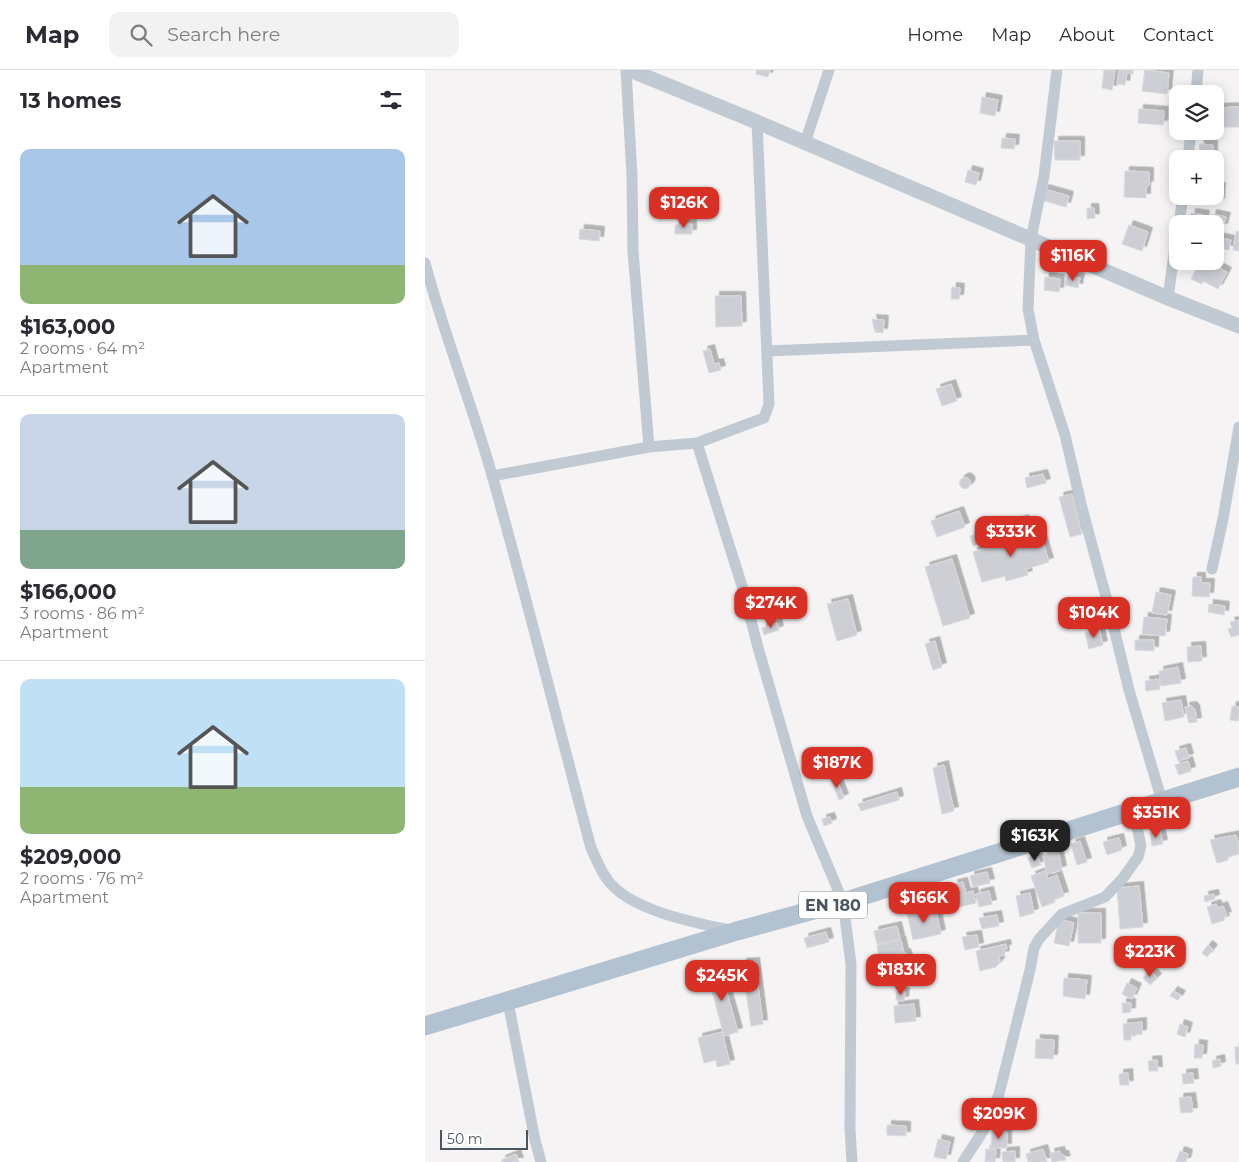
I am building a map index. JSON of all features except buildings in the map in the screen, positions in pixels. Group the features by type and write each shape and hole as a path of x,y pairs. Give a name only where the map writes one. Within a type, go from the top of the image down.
{"main road":[{"name":"EN 180","path":"425,1026 737,931 843,902 1239,778"}],"street":[{"path":"626,70 632,176 633,251 649,447"},
{"path":"630,70 1031,238 1168,298 1239,326"},
{"path":"805,143 829,70"},
{"path":"1057,70 1044,176 1031,238 1029,309 1034,340 1065,435 1129,690 1162,801"},
{"path":"1196,85 1198,70"},
{"path":"492,476 649,447 697,443 764,418 769,404 757,122"},
{"path":"425,263 436,305 469,400 492,476 591,848 607,880 622,894 669,916 697,924 737,931"},
{"path":"1168,298 1172,270"},
{"path":"767,351 1034,340"},
{"path":"1212,569 1239,427"},
{"path":"697,443 742,586 807,816 843,902 851,964 850,1128 852,1162"},
{"path":"963,1162 983,1131 999,1094 1036,943 1062,914 1105,896 1123,878 1138,857 1141,846 1135,812"},
{"path":"508,1002 541,1162"}]}
